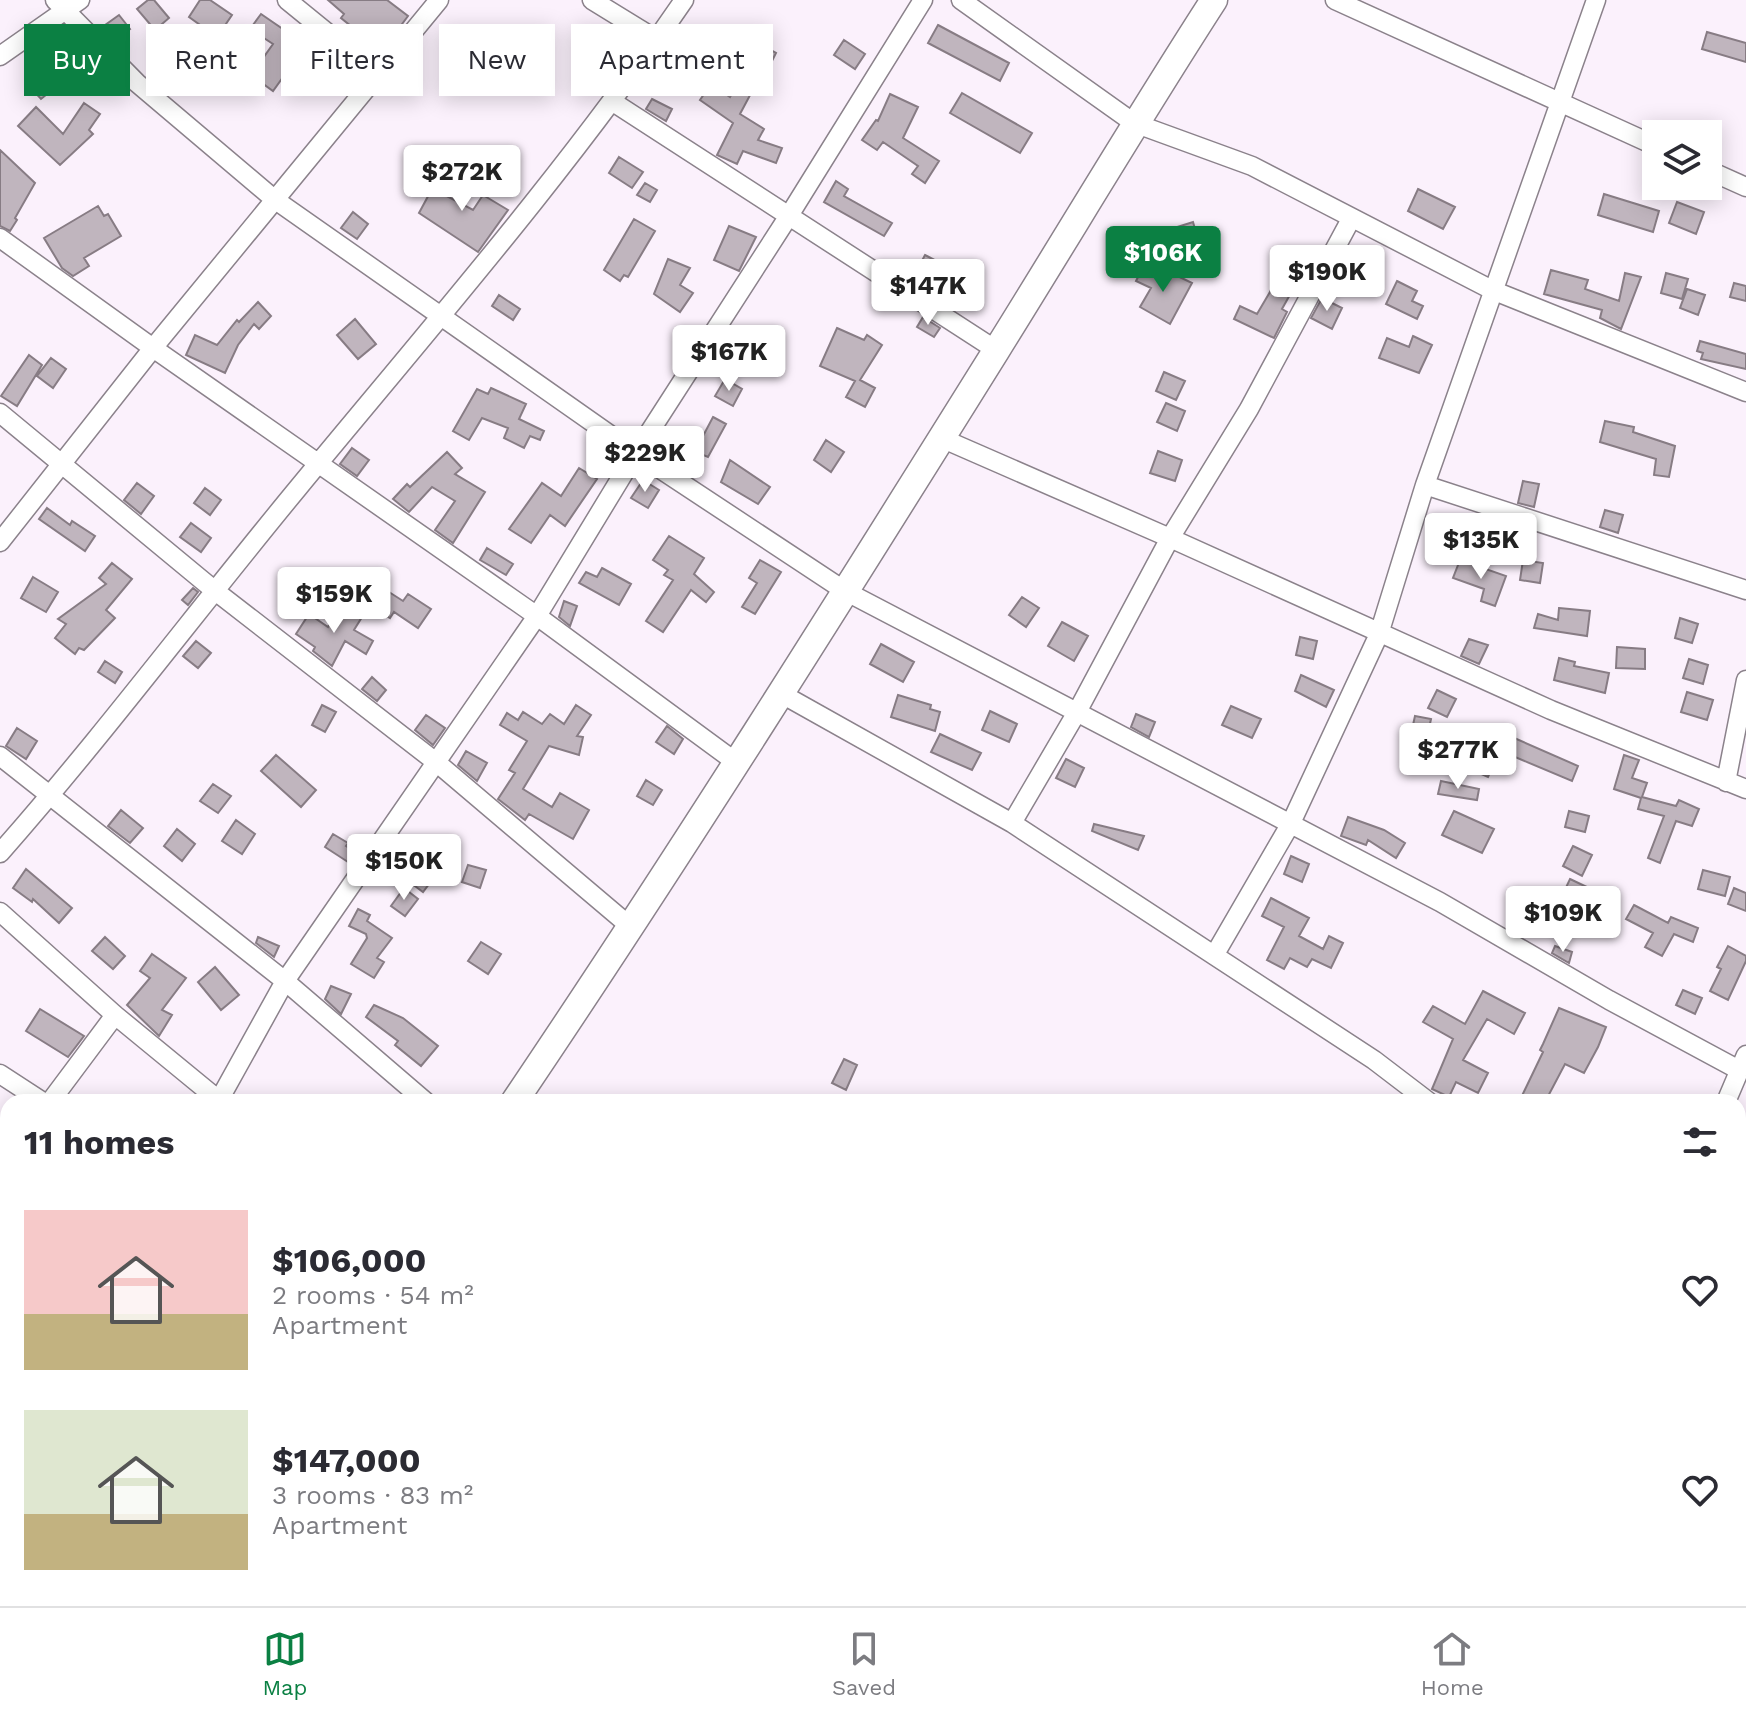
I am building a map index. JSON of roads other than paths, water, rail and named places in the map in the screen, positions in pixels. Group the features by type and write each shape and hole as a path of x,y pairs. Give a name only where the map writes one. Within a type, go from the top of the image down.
{"main road":[{"path":"519,1094 632,928 737,763 1134,123 1214,0"}],"street":[{"path":"287,0 316,24"},
{"path":"420,24 439,0"},
{"path":"592,0 631,24"},
{"path":"668,24 684,0"},
{"path":"224,1094 285,981 537,616 636,453 923,0"},
{"path":"961,0 1134,123 1252,166 1492,290 1746,392"},
{"path":"1335,0 1642,140"},
{"path":"1215,954 1291,823 1379,634 1425,485 1596,0"},
{"path":"0,56 67,3 137,83 274,199 636,453 845,591 1440,902 1571,979 1743,1063 1729,1094"},
{"path":"0,542 153,348 361,96"},
{"path":"0,853 51,795 617,96"},
{"path":"613,102 996,350"},
{"path":"1722,176 1746,187"},
{"path":"1012,823 1077,712 1170,538 1249,409 1351,219"},
{"path":"0,238 537,616 737,763"},
{"path":"0,413 214,590 436,762 632,928"},
{"path":"941,438 1551,710 1746,789"},
{"path":"1425,485 1746,590"},
{"path":"1726,782 1746,680"},
{"path":"780,693 1012,823 1215,954 1374,1060 1419,1094"},
{"path":"0,756 285,981 417,1094"},
{"path":"0,912 115,1015 211,1094"},
{"path":"56,1094 115,1015"},
{"path":"0,1074 31,1094"}]}
